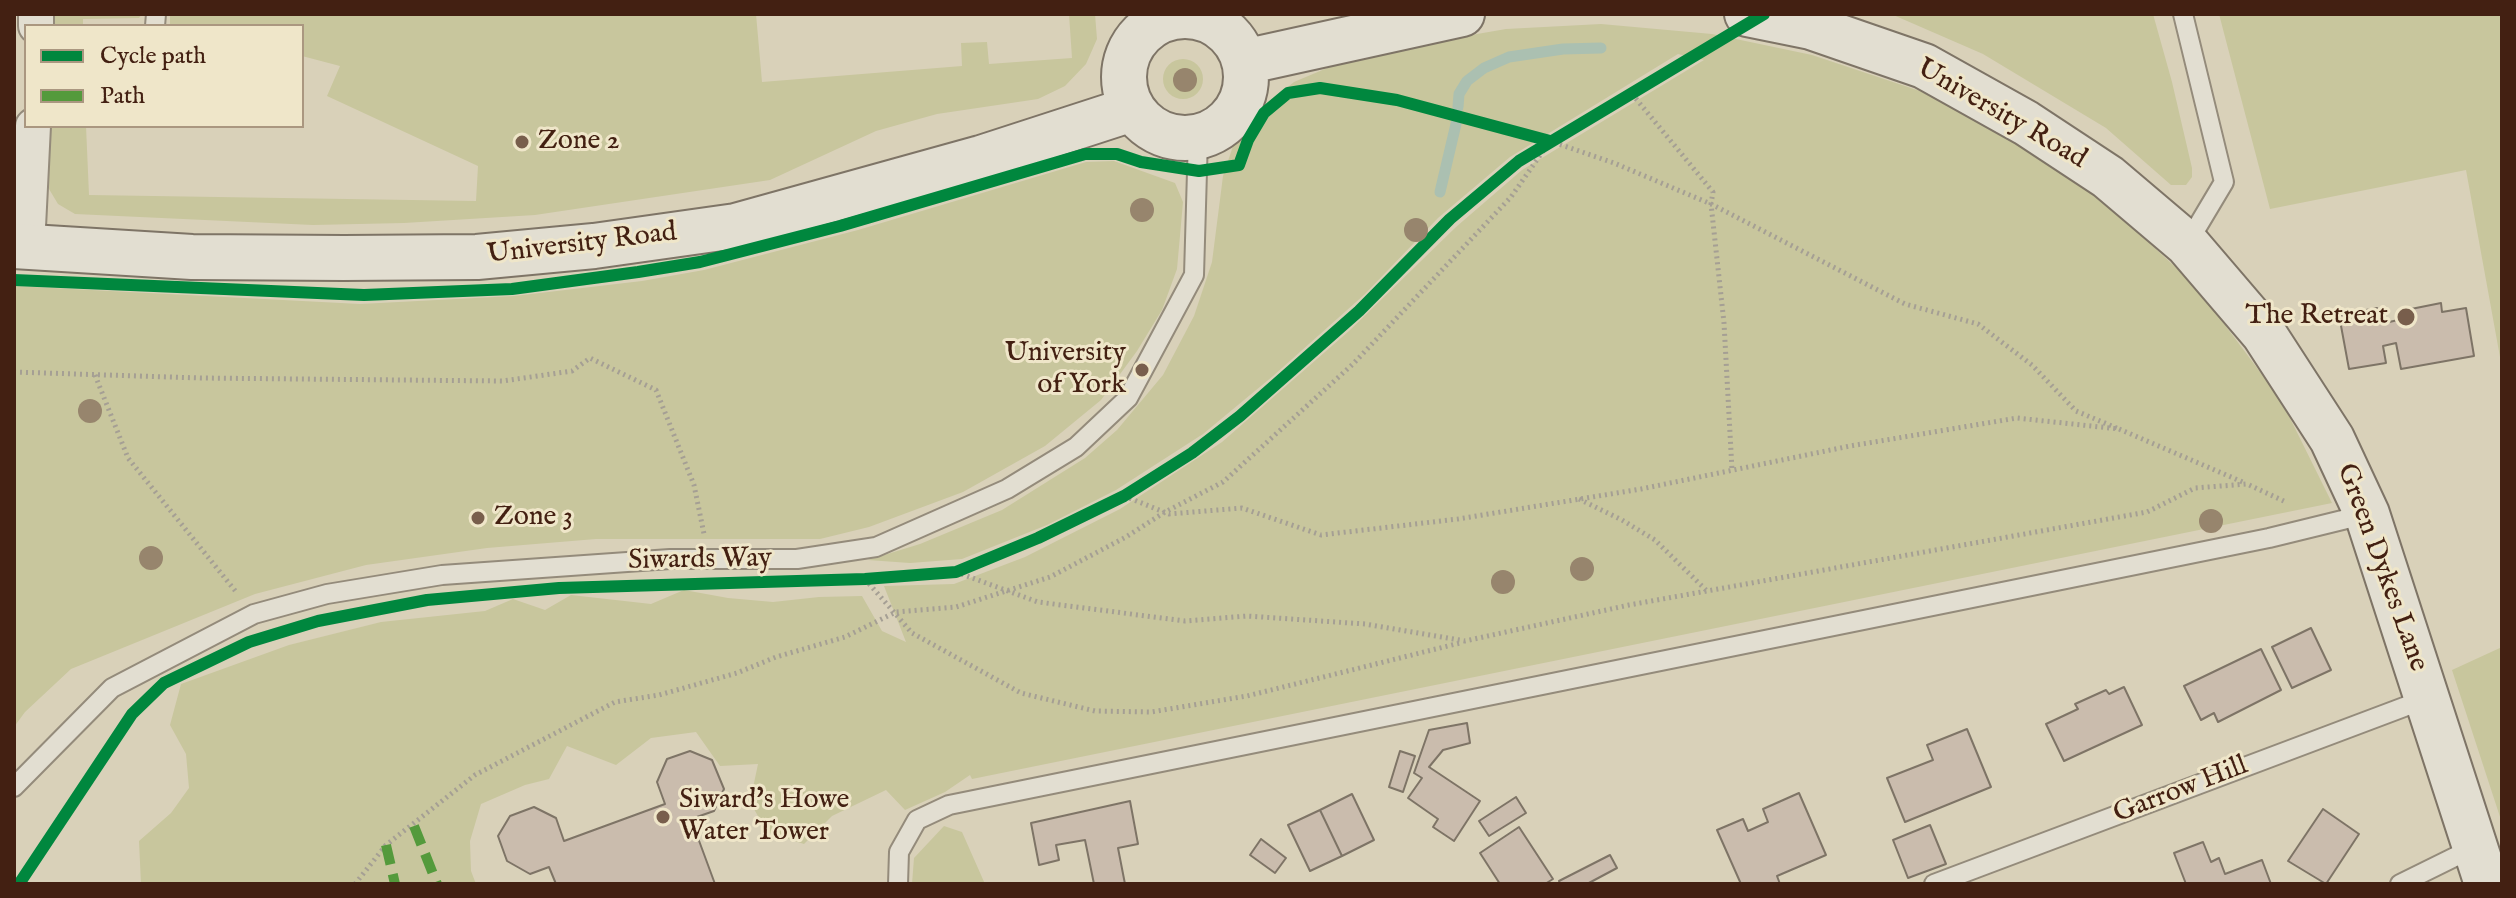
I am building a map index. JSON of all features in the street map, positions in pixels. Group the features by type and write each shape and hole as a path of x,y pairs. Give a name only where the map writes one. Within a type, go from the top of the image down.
{"street":[{"path":"1244,62 1462,14"},
{"name":"University Road","path":"1747,14 1811,27 1924,66 2026,123 2108,177 2187,244"},
{"path":"1182,16 1210,21 1228,34 1244,62 1246,84 1235,112 1219,128 1198,137 1176,138 1156,131 1132,109 1124,87 1124,69 1129,51 1159,17 1182,16"},
{"name":"University Road","path":"21,246 192,257 344,258 477,257 594,246 736,226 981,158 1132,109"},
{"path":"21,246 33,128"},
{"name":"Green Dykes Lane","path":"2187,244 2264,334 2332,439 2367,514 2481,866"}],"lane":[{"path":"2183,14 2224,182 2187,244"},
{"name":"Siwards Way","path":"14,787 112,688 254,614 327,594 442,575 670,559 797,559 876,547 1007,489 1076,447 1128,398 1194,275 1198,137"},
{"path":"898,884 899,852 917,820 949,805 2269,538 2367,514"},
{"name":"Garrow Hill","path":"1934,884 2428,698"},
{"path":"2400,884 2481,866"}],"path":[{"path":"1619,102 1638,90 1713,192 1711,204 1724,323 1732,470"},
{"path":"1519,161 1544,138 1564,133"},
{"path":"1544,138 1614,163 1711,204 1905,304 1978,324 2032,365 2076,411 2282,502 2296,504"},
{"path":"355,884 386,845 475,775 615,702 659,695 737,673 776,657 845,637 896,612 956,607 1009,592 1050,577 1223,482 1353,364 1511,197 1544,138"},
{"path":"14,372 503,381 572,371 590,358 656,390 694,485 709,559"},
{"path":"95,375 128,458 254,614"},
{"path":"1109,503 1129,492 1169,514 1242,508 1321,535 1458,519 1578,499 1850,446 2017,418 2119,429"},
{"path":"865,579 912,633 1021,693 1095,711 1151,712 1247,696 1465,641 1629,605 2147,512 2195,488 2247,484"},
{"path":"1578,499 1655,540 1707,591"},
{"path":"797,559 835,579 880,578"},
{"path":"940,573 956,572 969,566"},
{"path":"956,572 1038,602 1185,621 1247,616 1350,623 1465,641"}],"shaded area":[{"path":"54,14 142,14 139,18 83,19 83,24 52,24"},
{"path":"170,14 756,14 762,82 962,66 961,43 987,42 989,64 1072,58 1069,14 1095,14 1097,39 1086,64 1065,86 1038,99 937,114 876,131 770,180 535,215 404,223 313,225 75,214 58,204 49,189 49,128 86,128 89,195 476,201 478,166 327,96 340,66 304,57 304,24 170,24"},
{"path":"1891,14 2153,14 2172,82 2192,177 2186,185 2171,185 2106,128 1983,54"},
{"path":"2219,14 2502,14 2502,368 2466,170 2270,209"},
{"path":"1601,24 1712,34 1812,55 1920,91 2010,137 2099,197 2195,285 2281,400 2332,503 972,779 970,775 945,792 905,810 886,790 832,816 804,844 767,832 750,802 758,764 720,766 696,732 651,738 616,765 567,746 549,779 525,785 481,804 470,841 471,871 476,884 141,884 139,841 171,813 189,788 186,754 170,725 181,684 289,645 381,622 485,611 513,599 545,610 571,595 651,604 684,590 773,602 862,596 882,631 906,642 884,586 954,584 1025,557 1120,509 1222,442 1349,331 1456,227 1522,170 1704,60 1678,54 1510,157 1438,218 1365,294 1273,376 1203,434 1116,490 1047,525 962,559 910,563 868,560 920,544 1002,510 1085,458 1117,430 1163,375 1194,316 1212,262 1223,176 1233,146 1255,114 1294,82 1339,63 1506,29"},
{"path":"1183,59 1197,65 1203,79 1197,93 1183,99 1169,93 1163,79 1169,65"},
{"name":"Zone 3","path":"1114,161 1175,183 1183,202 1177,269 1162,310 1101,400 1045,446 963,492 869,527 820,539 596,539 487,548 366,565 255,594 71,669 25,712 14,727 14,286 360,304 514,296 642,281 704,270 858,230 1086,162"},
{"path":"2502,647 2502,823 2452,670"},
{"path":"944,826 962,832 985,884 912,884 914,858"}],"building":[{"path":"2441,303 2442,312 2466,308 2474,356 2401,369 2396,343 2383,346 2386,363 2349,369 2339,315 2377,308 2380,324 2412,317 2411,309"},
{"path":"2311,628 2331,670 2292,688 2272,647"},
{"path":"2261,649 2281,690 2218,722 2214,713 2201,720 2184,686"},
{"path":"2124,687 2142,725 2064,761 2046,724 2078,709 2075,704 2106,690 2109,694"},
{"path":"1467,723 1470,743 1443,750 1429,767 1480,801 1454,841 1433,827 1438,819 1408,798 1422,778 1414,773 1429,730"},
{"path":"1967,729 1991,787 1905,822 1887,778 1933,760 1927,745"},
{"name":"Siward's Howe Water Tower","path":"690,751 712,760 724,789 714,811 691,819 715,884 556,884 549,867 530,874 507,861 498,836 510,816 534,807 556,818 564,841 665,804 657,782 667,759"},
{"path":"1400,751 1415,756 1403,792 1389,787"},
{"path":"1799,793 1826,855 1777,876 1780,884 1741,884 1717,830 1743,819 1748,831 1768,822 1763,809"},
{"path":"1352,794 1374,840 1342,856 1320,810"},
{"path":"1516,797 1526,813 1489,836 1479,821"},
{"path":"1130,801 1138,844 1118,848 1125,884 1094,884 1085,840 1056,845 1059,860 1039,865 1031,823"},
{"path":"2323,809 2359,834 2326,884 2288,861"},
{"path":"1320,810 1342,856 1310,871 1288,825"},
{"path":"1930,825 1946,864 1908,878 1893,840"},
{"path":"1519,827 1553,879 1545,884 1500,884 1480,853"},
{"path":"1261,839 1286,858 1275,873 1250,855"},
{"path":"2203,842 2211,862 2219,858 2225,874 2262,860 2271,884 2186,884 2174,853"},
{"path":"1610,855 1617,868 1587,884 1560,884 1559,881"}],"waterway":[{"path":"1458,107 1459,94 1467,81 1484,68 1509,57 1563,49 1601,48"},
{"path":"1440,192 1456,124"}],"marked path":[{"path":"414,826 437,884"},
{"path":"386,845 395,884"}],"cycle path":[{"path":"19,884 132,714 164,683 249,642 318,621 427,600 559,588 865,579 956,572 1038,538 1124,496 1192,453 1240,416 1359,311 1450,219 1519,161 1764,14"},
{"path":"14,280 364,295 512,289 638,272 700,262 840,226 1085,154 1117,154 1141,162 1199,171 1239,165 1248,140 1264,113 1288,93 1320,88 1397,100 1550,141"}],"place":[{"name":"Zone 2","path":"522,142"},
{"name":"The Retreat","path":"2406,317"},
{"name":"University of York","path":"1142,370"},
{"name":"Zone 3","path":"478,518"},
{"name":"Siward's Howe Water Tower","path":"663,817"}]}
